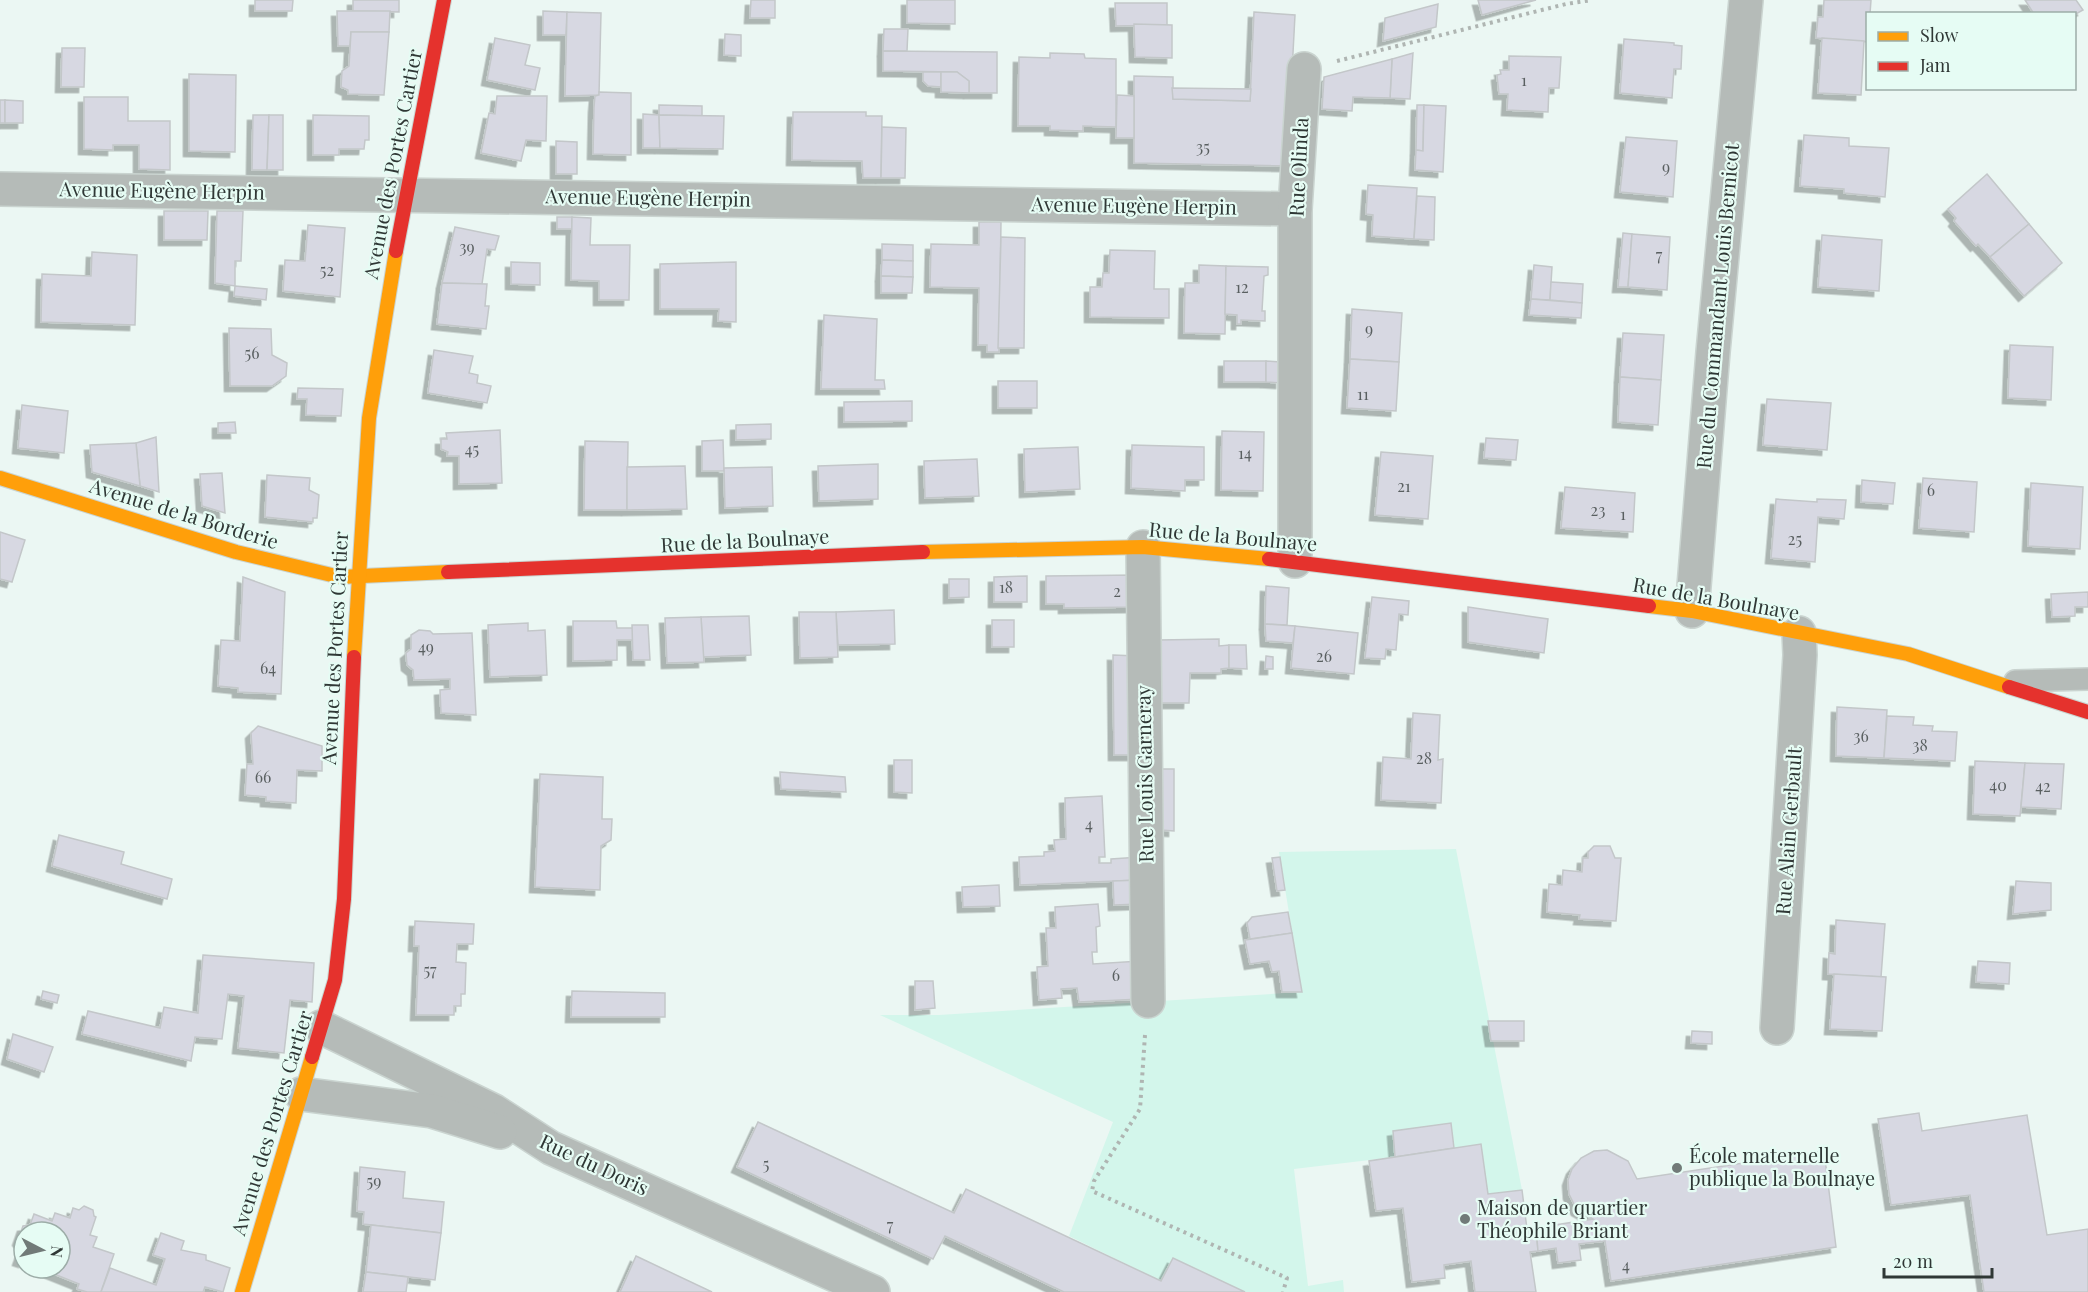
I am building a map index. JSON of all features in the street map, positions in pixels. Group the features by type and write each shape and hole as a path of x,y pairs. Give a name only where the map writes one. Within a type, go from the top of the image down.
{"street":[{"name":"Avenue des Portes Cartier","path":"242,1292 335,980 344,900 350,714 369,418 405,195 444,0"},
{"name":"Rue du Commandant Louis Bernicot","path":"1692,611 1746,0"},
{"name":"Rue Olinda","path":"1295,561 1295,209 1304,69"},
{"name":"Avenue Eugène Herpin","path":"0,189 1295,209"},
{"name":"Avenue de la Borderie","path":"0,478 236,552 327,575 359,574"},
{"name":"Rue de la Boulnaye","path":"359,574 580,568 892,553 1143,547 1295,561 1692,611 1908,654 2088,712"},
{"name":"Rue Louis Garneray","path":"1143,547 1148,1001"},
{"name":"Rue Alain Gerbault","path":"1777,1028 1799,633"},
{"name":"Rue du Doris","path":"321,1027 494,1111 550,1148 873,1292"},
{"path":"301,1094 432,1111 550,1148"}],"lane":[{"path":"1993,681 2088,679"}],"path":[{"path":"1304,69 1566,4 1592,0"},
{"path":"1148,1001 1140,1109 1094,1181 1092,1191 1287,1278 1283,1292"}],"green space":[{"path":"1456,849 1522,1190 1488,1194 1454,1148 1451,1123 1393,1131 1395,1157 1294,1169 1308,1286 1343,1280 1344,1292 1245,1292 1173,1258 1161,1281 1069,1236 1113,1122 880,1015 939,1015 1302,992 1279,852"}],"building":[{"path":"255,0 293,0 292,11 255,11"},
{"path":"353,0 399,0 399,12 353,11"},
{"path":"751,0 775,0 775,18 750,18"},
{"path":"907,0 955,0 955,24 907,23"},
{"path":"1478,0 1536,0 1482,15"},
{"path":"1824,0 1871,0 1870,12 1866,12 1866,42 1816,38 1818,17 1823,17"},
{"path":"2025,0 2076,0 2083,10 2076,14 2076,12 2033,12"},
{"path":"1115,3 1167,3 1167,25 1116,26"},
{"path":"1438,4 1436,27 1383,41 1385,18"},
{"path":"337,11 390,11 389,32 351,32 350,46 338,46"},
{"path":"543,11 567,12 566,35 543,35"},
{"path":"567,12 601,13 599,95 565,96"},
{"path":"1254,12 1295,15 1287,166 1134,163 1134,76 1173,77 1173,99 1250,101"},
{"path":"1134,24 1172,25 1172,58 1135,57"},
{"path":"884,29 908,29 907,51 883,51"},
{"path":"351,32 389,32 384,95 348,94 348,90 341,87 342,71 349,66"},
{"path":"725,34 741,35 741,56 724,55"},
{"path":"495,38 530,45 525,65 540,68 535,90 487,80"},
{"path":"1822,38 1864,41 1861,95 1818,93"},
{"path":"1624,39 1674,43 1674,45 1682,46 1681,69 1674,69 1672,98 1620,93"},
{"path":"62,48 85,48 84,87 61,87"},
{"path":"883,51 997,52 997,93 969,93 969,81 957,72 883,71"},
{"path":"1050,53 1084,54 1085,58 1116,59 1116,127 1083,126 1083,131 1050,130 1050,126 1018,126 1019,57 1050,58"},
{"path":"1413,53 1410,99 1390,98 1392,59"},
{"path":"1509,56 1561,57 1559,88 1549,88 1548,112 1507,110 1508,94 1499,94 1497,75 1501,74 1500,70 1509,70"},
{"path":"1392,59 1390,98 1353,97 1352,111 1322,109 1324,77"},
{"path":"923,72 941,72 941,87 928,86 923,81"},
{"path":"941,72 957,72 969,81 969,93 941,92"},
{"path":"189,74 236,75 235,152 189,151"},
{"path":"1172,88 1251,89 1250,101 1173,99"},
{"path":"599,92 631,93 631,155 593,154 595,96 599,95"},
{"path":"1117,95 1134,96 1134,138 1116,138"},
{"path":"497,96 547,96 546,141 526,140 521,161 481,153 489,113 495,114"},
{"path":"84,97 128,97 128,121 170,121 170,170 139,169 139,145 113,145 113,150 84,149"},
{"path":"0,100 5,100 5,123 0,123"},
{"path":"5,100 23,101 23,123 5,123"},
{"path":"659,105 702,106 702,116 659,115"},
{"path":"1417,105 1424,105 1423,151 1416,150"},
{"path":"1424,105 1446,106 1443,172 1415,170 1416,150 1423,151"},
{"path":"793,112 866,112 866,116 882,116 881,178 863,178 862,161 792,160"},
{"path":"643,114 659,115 660,148 643,148"},
{"path":"253,115 269,115 267,170 252,170"},
{"path":"269,115 283,115 283,170 267,170"},
{"path":"313,115 369,116 369,140 365,140 364,149 339,149 339,155 313,155"},
{"path":"659,115 724,116 723,149 660,148"},
{"path":"882,127 906,128 905,178 881,178"},
{"path":"1804,135 1849,138 1849,146 1889,148 1885,197 1844,193 1844,189 1800,186"},
{"path":"1626,137 1677,141 1673,197 1620,192"},
{"path":"556,141 577,142 577,174 556,174"},
{"path":"1987,174 2029,224 1990,257 1978,244 1976,246 1954,221 1956,218 1948,209"},
{"path":"1368,185 1417,188 1414,239 1372,236 1373,215 1366,214"},
{"path":"1417,196 1435,197 1434,240 1414,239"},
{"path":"164,211 208,211 207,240 164,240"},
{"path":"217,211 243,211 241,261 235,261 235,286 215,283"},
{"path":"557,217 572,217 572,229 557,229"},
{"path":"572,217 591,218 590,245 630,245 629,300 599,300 599,281 571,280"},
{"path":"979,222 1001,222 999,352 987,352 987,345 978,345 979,288 930,287 931,244 979,245"},
{"path":"2029,224 2062,263 2024,296 1990,257"},
{"path":"308,225 345,228 340,297 283,291 285,260 305,261"},
{"path":"455,227 499,236 495,250 487,249 482,284 442,283"},
{"path":"1623,233 1632,234 1628,287 1618,287"},
{"path":"1632,234 1670,237 1667,290 1628,287"},
{"path":"1822,235 1882,240 1879,291 1818,287"},
{"path":"1001,237 1025,238 1024,348 998,348"},
{"path":"882,244 913,245 913,261 882,260"},
{"path":"1110,250 1155,251 1154,289 1169,289 1169,318 1090,317 1090,287 1102,287 1103,273 1109,273"},
{"path":"92,252 137,255 135,325 41,322 42,274 91,276"},
{"path":"882,260 913,261 913,277 881,276"},
{"path":"511,262 540,263 540,285 511,284"},
{"path":"736,262 736,322 718,321 719,309 660,309 660,264"},
{"path":"1199,265 1226,266 1225,334 1184,333 1185,283 1199,283"},
{"path":"1534,265 1552,267 1550,300 1531,299"},
{"path":"1226,266 1268,267 1268,275 1264,276 1262,311 1265,311 1265,321 1241,320 1241,324 1237,324 1237,315 1225,314"},
{"path":"881,276 913,277 912,293 881,293"},
{"path":"1551,282 1583,284 1582,303 1550,300"},
{"path":"442,283 487,284 485,306 489,306 486,329 437,324"},
{"path":"235,286 267,289 266,300 234,296"},
{"path":"1531,299 1582,303 1581,318 1529,315"},
{"path":"1352,309 1402,313 1399,362 1350,359"},
{"path":"824,315 877,319 875,380 884,380 885,389 821,389"},
{"path":"229,328 271,329 272,355 287,363 286,376 272,386 230,386"},
{"path":"1623,333 1664,335 1661,380 1620,377"},
{"path":"2010,345 2053,347 2051,400 2008,398"},
{"path":"434,350 473,356 469,373 478,375 477,383 491,386 487,403 428,393"},
{"path":"1350,359 1399,362 1396,411 1347,408"},
{"path":"1224,361 1266,361 1266,382 1224,382"},
{"path":"1266,361 1281,362 1281,383 1266,382"},
{"path":"1620,377 1661,380 1658,425 1618,422"},
{"path":"998,381 1037,381 1037,408 998,408"},
{"path":"298,388 343,389 341,416 306,415 307,399 297,399"},
{"path":"1767,399 1831,403 1827,450 1763,445"},
{"path":"912,401 912,421 844,422 844,402"},
{"path":"22,405 68,411 64,453 18,448"},
{"path":"235,422 236,433 218,433 218,423"},
{"path":"771,424 771,439 736,440 736,425"},
{"path":"500,430 502,483 459,484 459,456 447,456 448,452 441,449 441,439 447,439 446,433"},
{"path":"1222,431 1264,432 1263,491 1221,490"},
{"path":"156,437 159,492 140,486 136,443"},
{"path":"1486,438 1518,440 1516,460 1484,458"},
{"path":"723,440 724,471 702,471 702,441"},
{"path":"585,441 628,442 627,510 584,510"},
{"path":"136,443 140,486 92,472 90,445"},
{"path":"1132,445 1204,447 1204,480 1185,480 1185,491 1131,488"},
{"path":"1078,447 1080,489 1025,492 1024,449"},
{"path":"1381,452 1433,456 1428,519 1375,515"},
{"path":"977,459 979,496 925,498 924,461"},
{"path":"878,464 878,499 819,501 818,466"},
{"path":"685,466 687,509 627,510 627,467"},
{"path":"772,467 773,506 725,508 724,468"},
{"path":"222,473 225,513 202,506 200,474"},
{"path":"267,475 310,478 309,490 319,495 317,518 313,518 313,522 265,517"},
{"path":"1923,478 1977,482 1974,532 1919,528"},
{"path":"1862,480 1895,483 1893,504 1861,502"},
{"path":"2031,483 2083,487 2080,549 2028,546"},
{"path":"1565,487 1635,493 1633,532 1561,528"},
{"path":"1776,499 1817,502 1817,499 1846,500 1844,519 1818,517 1815,562 1771,558"},
{"path":"0,532 25,540 12,582 0,579"},
{"path":"1137,575 1136,607 1064,608 1064,604 1046,604 1046,576"},
{"path":"1027,576 1027,602 994,602 994,577"},
{"path":"243,577 285,592 281,694 238,692 238,688 218,686 221,640 240,641"},
{"path":"949,579 969,579 969,597 949,598"},
{"path":"1266,586 1289,588 1287,625 1265,624"},
{"path":"2088,592 2088,607 2075,607 2075,616 2052,617 2051,594"},
{"path":"1372,597 1409,601 1408,615 1399,614 1396,650 1386,649 1385,659 1365,658"},
{"path":"1468,607 1548,619 1544,653 1468,642"},
{"path":"894,610 895,644 838,645 836,612"},
{"path":"799,612 836,612 838,657 800,658"},
{"path":"749,616 751,655 703,657 701,617"},
{"path":"701,617 704,662 667,663 665,618"},
{"path":"992,620 1014,620 1014,647 992,647"},
{"path":"573,621 616,621 617,628 633,628 633,640 617,640 617,660 573,661"},
{"path":"528,623 528,631 545,630 547,675 490,677 488,625"},
{"path":"1265,624 1295,626 1293,643 1266,641"},
{"path":"632,625 648,625 650,660 633,660"},
{"path":"1295,626 1358,633 1354,674 1291,668"},
{"path":"419,630 430,631 433,634 472,633 476,715 441,713 440,690 450,689 450,679 414,680 413,670 407,665 406,653 411,649 411,635"},
{"path":"1219,639 1219,646 1229,645 1229,668 1221,669 1221,673 1190,673 1189,703 1160,703 1159,640"},
{"path":"1229,645 1246,645 1247,669 1229,668"},
{"path":"1113,655 1137,656 1138,755 1114,755"},
{"path":"1266,656 1273,657 1273,669 1265,669"},
{"path":"1837,707 1887,710 1884,758 1836,756"},
{"path":"1413,713 1440,715 1438,760 1443,759 1441,803 1381,800 1383,757 1411,759"},
{"path":"1887,716 1914,717 1913,725 1933,726 1932,731 1957,732 1955,761 1884,758"},
{"path":"258,726 322,746 322,771 297,770 296,803 266,801 266,797 245,795 247,764 253,764 251,733"},
{"path":"894,760 912,760 912,793 894,792"},
{"path":"1975,761 2025,763 2020,816 1973,814"},
{"path":"2025,763 2064,764 2061,809 2021,807"},
{"path":"1160,769 1174,769 1174,831 1161,830"},
{"path":"780,772 845,777 846,792 781,789"},
{"path":"540,774 603,777 602,819 612,819 611,840 601,846 600,890 535,887"},
{"path":"1102,796 1105,857 1099,857 1099,863 1111,863 1111,859 1140,857 1140,880 1020,885 1019,857 1044,856 1044,852 1055,851 1054,840 1066,839 1065,798"},
{"path":"59,835 124,852 121,864 172,879 167,899 52,866"},
{"path":"1594,846 1610,846 1615,858 1621,858 1616,921 1579,919 1580,915 1547,912 1549,884 1562,885 1563,870 1582,872 1583,858 1588,858 1588,852"},
{"path":"1280,857 1285,890 1277,891 1272,858"},
{"path":"1140,880 1140,904 1114,905 1113,881"},
{"path":"2016,881 2051,883 2051,910 2013,914"},
{"path":"999,885 1000,906 963,907 962,887"},
{"path":"1098,904 1100,926 1096,927 1097,952 1092,952 1093,964 1140,961 1141,999 1079,1002 1077,988 1061,989 1062,998 1039,1000 1037,967 1048,966 1046,928 1056,928 1055,907"},
{"path":"1288,912 1292,933 1250,939 1247,923 1252,917"},
{"path":"1836,920 1885,924 1881,977 1828,974 1829,953 1835,954"},
{"path":"415,921 474,924 473,944 457,944 456,962 466,963 465,994 461,994 461,1006 454,1006 454,1015 416,1015 419,946 414,946"},
{"path":"1292,933 1302,992 1282,992 1279,971 1272,972 1269,961 1250,964 1245,940"},
{"path":"203,955 314,963 312,1002 290,1000 284,1053 238,1048 244,996 228,994 222,1039 195,1037 191,1061 82,1034 88,1011 160,1028 164,1007 198,1013"},
{"path":"1978,961 2010,963 2009,984 1976,982"},
{"path":"1834,974 1886,977 1882,1031 1830,1029"},
{"path":"915,981 933,981 935,1008 915,1010"},
{"path":"43,991 59,995 57,1003 41,999"},
{"path":"572,991 665,993 665,1017 571,1017"},
{"path":"1488,1021 1524,1021 1524,1041 1491,1041"},
{"path":"1692,1031 1712,1032 1712,1044 1691,1043"},
{"path":"13,1034 53,1047 44,1072 7,1059"},
{"path":"1919,1113 1922,1131 2027,1115 2047,1235 2088,1229 2088,1292 1984,1292 1970,1195 1891,1205 1878,1119"},
{"path":"758,1122 954,1213 966,1189 1161,1281 1173,1258 1245,1292 1064,1292 945,1236 933,1259 737,1167"},
{"path":"1451,1123 1454,1148 1395,1157 1393,1131"},
{"name":"Maison de quartier Théophile Briant","path":"1481,1144 1488,1194 1522,1190 1527,1229 1536,1228 1538,1251 1530,1252 1536,1292 1475,1292 1471,1261 1444,1265 1445,1278 1412,1282 1403,1208 1376,1211 1369,1161"},
{"path":"1607,1150 1628,1161 1637,1179 1824,1151 1836,1247 1611,1281 1605,1241 1579,1244 1581,1260 1558,1263 1556,1248 1538,1251 1536,1228 1593,1219 1577,1210 1569,1194 1568,1180 1572,1169 1581,1158 1594,1151"},
{"path":"360,1167 405,1172 403,1198 444,1202 441,1233 363,1224 364,1212 357,1211"},
{"path":"84,1206 93,1210 96,1217 90,1235 97,1237 93,1247 114,1254 101,1292 77,1289 79,1284 69,1280 72,1280 72,1220 52,1220 55,1213 70,1218 73,1208 79,1210"},
{"path":"34,1214 49,1220 32,1220"},
{"path":"371,1225 441,1233 435,1280 366,1272"},
{"path":"161,1233 184,1241 181,1250 206,1255 206,1260 230,1268 223,1292 205,1287 203,1292 101,1292 110,1268 156,1285 165,1259 153,1255"},
{"path":"636,1256 712,1292 620,1292"},
{"path":"366,1272 408,1277 406,1292 363,1292"}],"traffic: slow":[{"path":"354,657 369,418 396,251"},
{"path":"0,478 236,552 340,577 448,572"},
{"path":"923,552 1143,547 1269,559"},
{"path":"1649,606 1692,611 1908,654 2009,687"},
{"path":"242,1292 312,1057"}],"traffic: jam":[{"path":"396,251 444,0"},
{"path":"448,572 923,552"},
{"path":"1269,559 1649,606"},
{"path":"312,1057 335,980 344,899 354,657"},
{"path":"2009,687 2088,712"}],"place":[{"name":"École maternelle publique la Boulnaye","path":"1677,1168"},
{"name":"Maison de quartier Théophile Briant","path":"1465,1219"}]}
